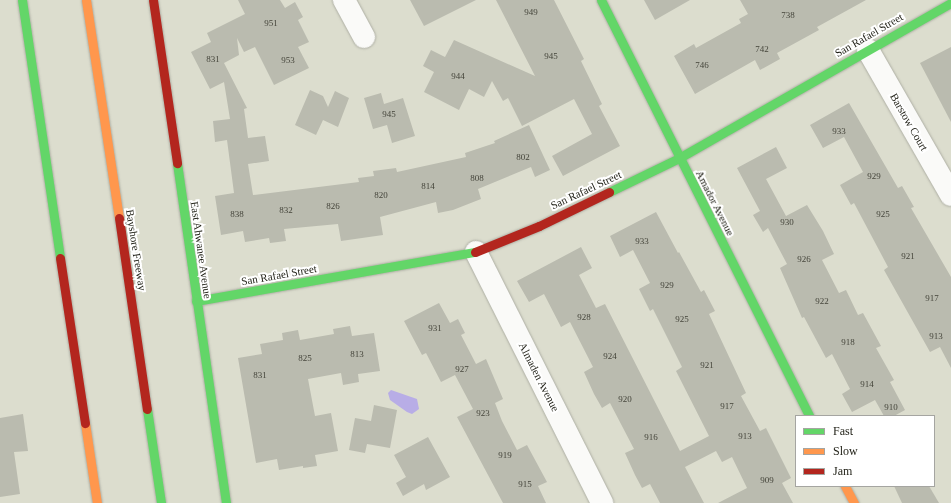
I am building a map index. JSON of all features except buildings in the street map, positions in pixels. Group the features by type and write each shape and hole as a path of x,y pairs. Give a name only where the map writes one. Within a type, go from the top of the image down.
{"main road":[{"path":"22,0 97,503"},
{"name":"Bayshore Freeway","path":"86,0 162,503"},
{"name":"Amador Avenue","path":"601,0 808,415"},
{"name":"East Ahwanee Avenue","path":"155,1 196,302 226,503"},
{"name":"San Rafael Street","path":"196,302 476,252 539,226 679,158 951,3"},
{"path":"846,487 854,503"}],"street":[{"path":"344,0 364,37"},
{"name":"Barstow Court","path":"868,50 951,195"},
{"name":"Almaden Avenue","path":"476,252 602,503"}],"shaded area":[{"path":"391,390 417,399 419,409 412,414 407,412 390,400 388,393"}],"traffic: fast":[{"path":"22,0 60,258"},
{"path":"601,0 808,415"},
{"path":"609,192 679,158 951,3"},
{"path":"177,163 226,503"},
{"path":"196,301 475,252"},
{"path":"147,409 161,503"}],"traffic: slow":[{"path":"86,0 119,218"},
{"path":"85,423 97,503"},
{"path":"846,487 854,503"}],"traffic: jam":[{"path":"153,0 177,163"},
{"path":"475,252 539,226 609,192"},
{"path":"119,218 147,409"},
{"path":"60,258 85,423"}]}
